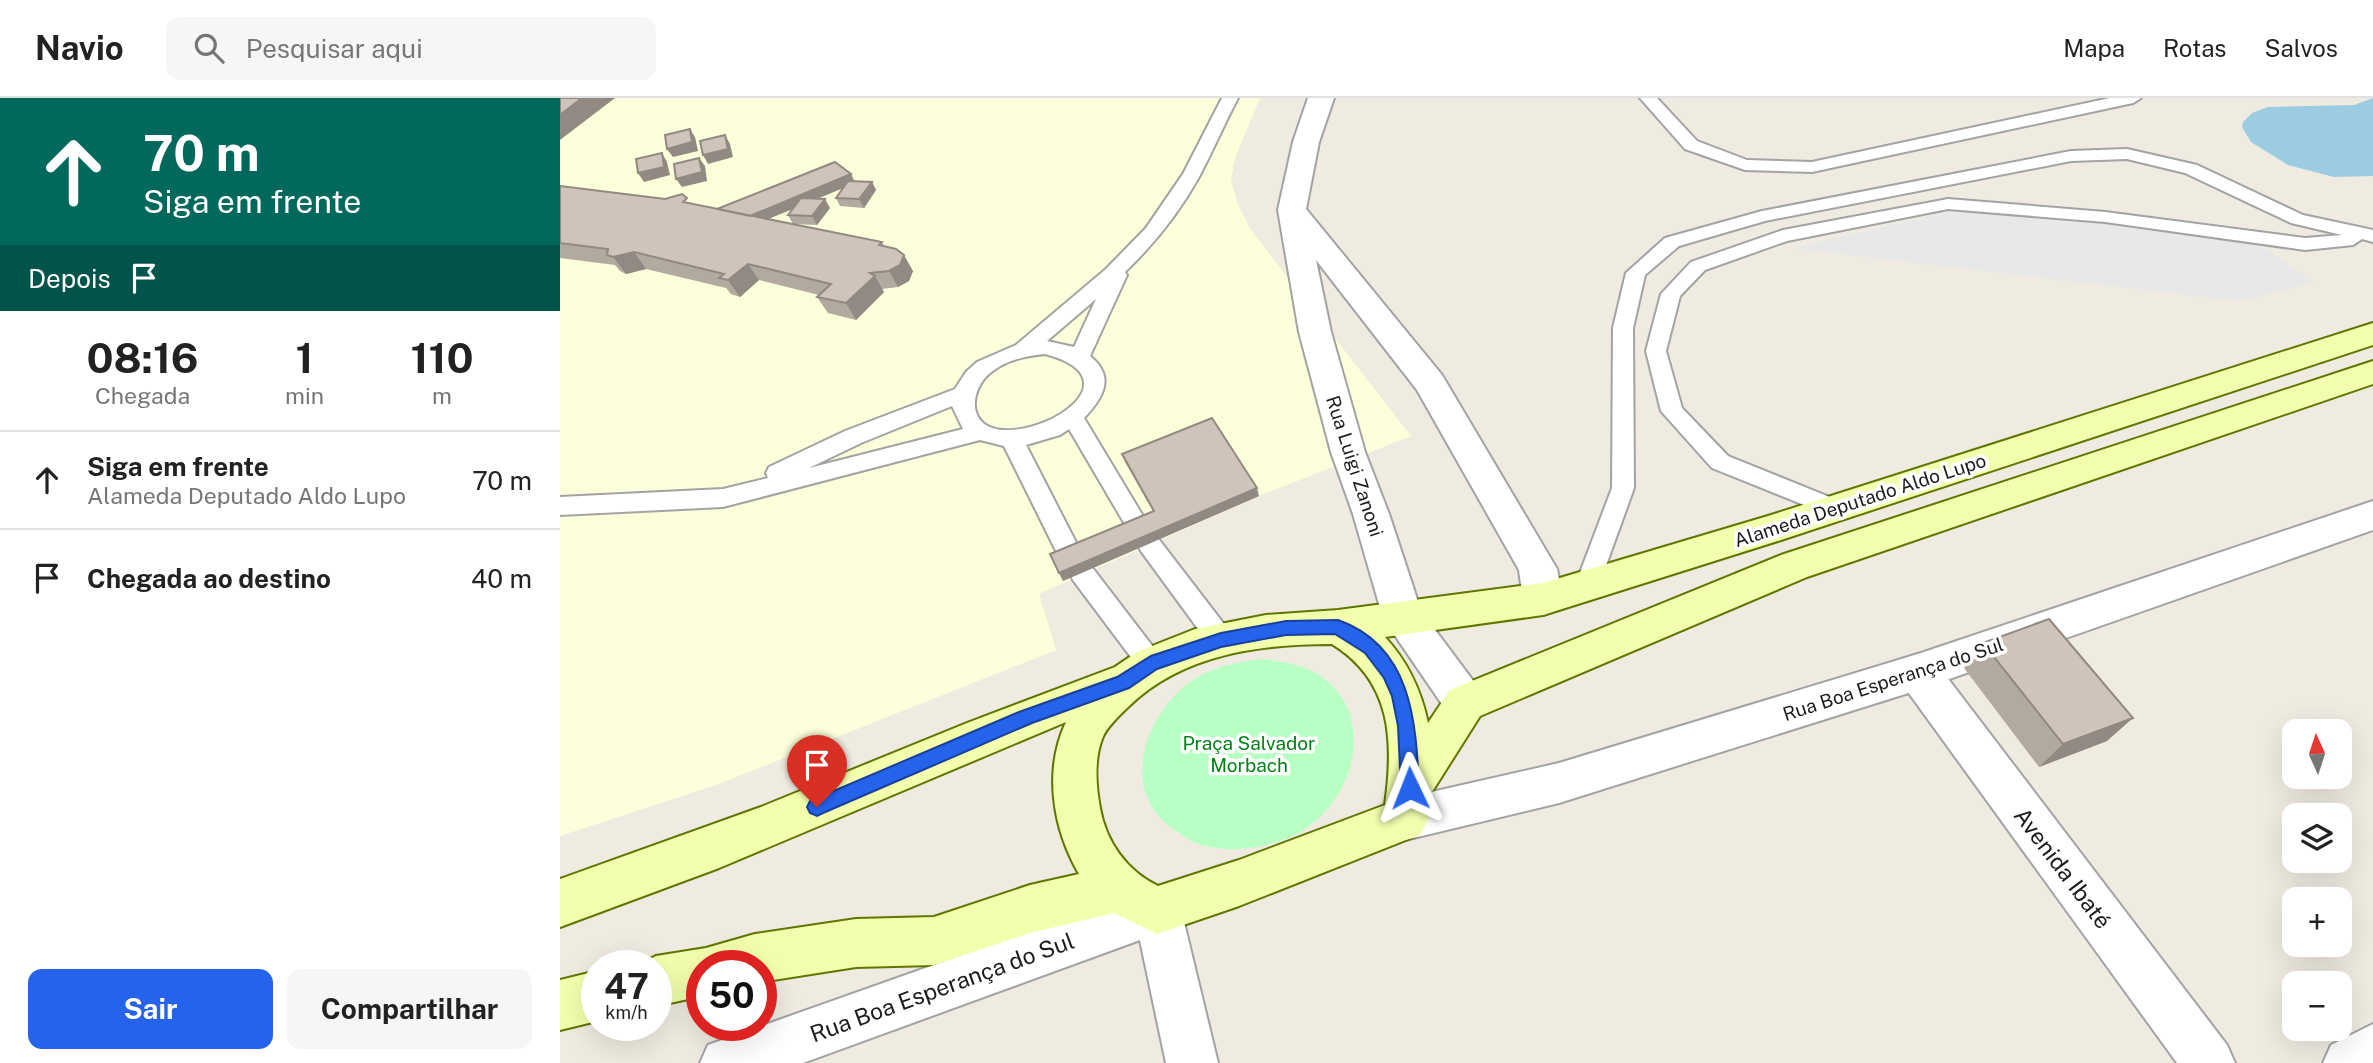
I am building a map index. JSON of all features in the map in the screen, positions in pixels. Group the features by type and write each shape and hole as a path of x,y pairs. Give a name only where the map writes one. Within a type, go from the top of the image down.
{"main road":[{"name":"Alameda Deputado Aldo Lupo","path":"1137,673 1221,640 1286,628 1338,627 1543,599 2373,334"},
{"path":"777,955 856,943 934,941 1030,909 1138,899 1239,883 1408,803 1465,703 1794,566 2373,372"},
{"path":"1338,627 1370,648 1390,673 1401,696 1407,726 1408,803"},
{"path":"1137,673 1082,734 1076,771 1076,814 1105,874 1138,899"},
{"path":"560,903 766,829 1137,673"},
{"path":"560,1005 581,1000"}],"street":[{"name":"Rua Luigi Zanoni","path":"1321,98 1306,142 1292,210 1315,332 1348,452 1404,618 1465,703"},
{"path":"1292,210 1430,383 1538,569 1543,599"},
{"name":"Rua Boa Esperança do Sul","path":"1408,803 1559,783 1918,672 2368,524"},
{"name":"Avenida Ibaté","path":"1918,672 2209,1063"},
{"path":"1138,899 1192,1063"},
{"name":"Rua Boa Esperança do Sul","path":"726,1063 837,1026 1138,899"},
{"path":"2349,1063 2373,1050"}],"lane":[{"path":"981,432 968,422 961,409 965,386 984,366 1024,349 1120,268 1164,218 1187,184 1230,98"},
{"path":"1648,98 1690,145 1745,165 1812,167 2133,98"},
{"path":"1587,586 1623,488 1623,328 1636,273 1672,243 1762,216 2071,156 2127,154 2191,169 2297,219 2373,237"},
{"path":"1834,508 1720,461 1672,411 1656,351 1671,294 1698,266 1783,236 1948,204 2105,217 2305,243 2373,237"},
{"path":"1080,356 1120,268"},
{"path":"560,506 723,498 981,432 1011,438 1046,433 1084,409 1093,394 1096,379 1091,366 1080,356 1055,348 1024,349"},
{"path":"723,498 853,437 962,394"},
{"path":"1073,418 1144,535 1221,640"},
{"path":"1011,438 1076,564 1137,673"}],"shaded area":[{"path":"560,98 1260,98 1235,158 1231,181 1238,205 1251,230 1411,436 1259,496 1039,594 1056,650 719,784 560,836"},
{"path":"1961,209 2252,239 2313,282 2239,301 1792,248"}],"green space":[{"name":"Praça Salvador Morbach","path":"1261,659 1304,668 1317,674 1336,690 1348,710 1354,732 1353,755 1346,778 1335,799 1319,818 1293,836 1271,844 1239,849 1203,845 1189,840 1167,824 1149,802 1143,782 1147,741 1168,703 1183,688 1215,669"}],"water":[{"path":"2373,98 2373,176 2334,177 2288,165 2251,142 2242,127 2252,113 2268,107 2354,105"}],"building":[{"path":"560,98 582,98 560,115"},
{"path":"690,129 692,142 667,149 665,135"},
{"path":"725,135 728,149 703,155 700,141"},
{"path":"662,153 664,167 638,173 636,159"},
{"path":"699,158 702,172 676,179 674,164"},
{"path":"835,162 851,174 750,216 717,209"},
{"path":"848,181 872,182 859,199 836,198"},
{"path":"560,186 665,199 682,194 687,198 683,202 882,242 879,245 896,249 904,255 900,265 889,271 870,273 875,276 846,303 817,297 831,284 748,264 728,280 719,278 724,274 634,252 613,257 607,255 608,249 560,243"},
{"path":"801,198 825,199 812,216 788,215"},
{"path":"1212,418 1257,488 1059,573 1050,554 1154,511 1122,454"},
{"path":"2049,619 2133,718 2063,744 1983,643"}],"route":[{"path":"817,807 1026,718 1123,682 1151,664 1221,640 1286,628 1338,627 1370,648 1390,673 1401,696 1407,726 1410,788"}]}
